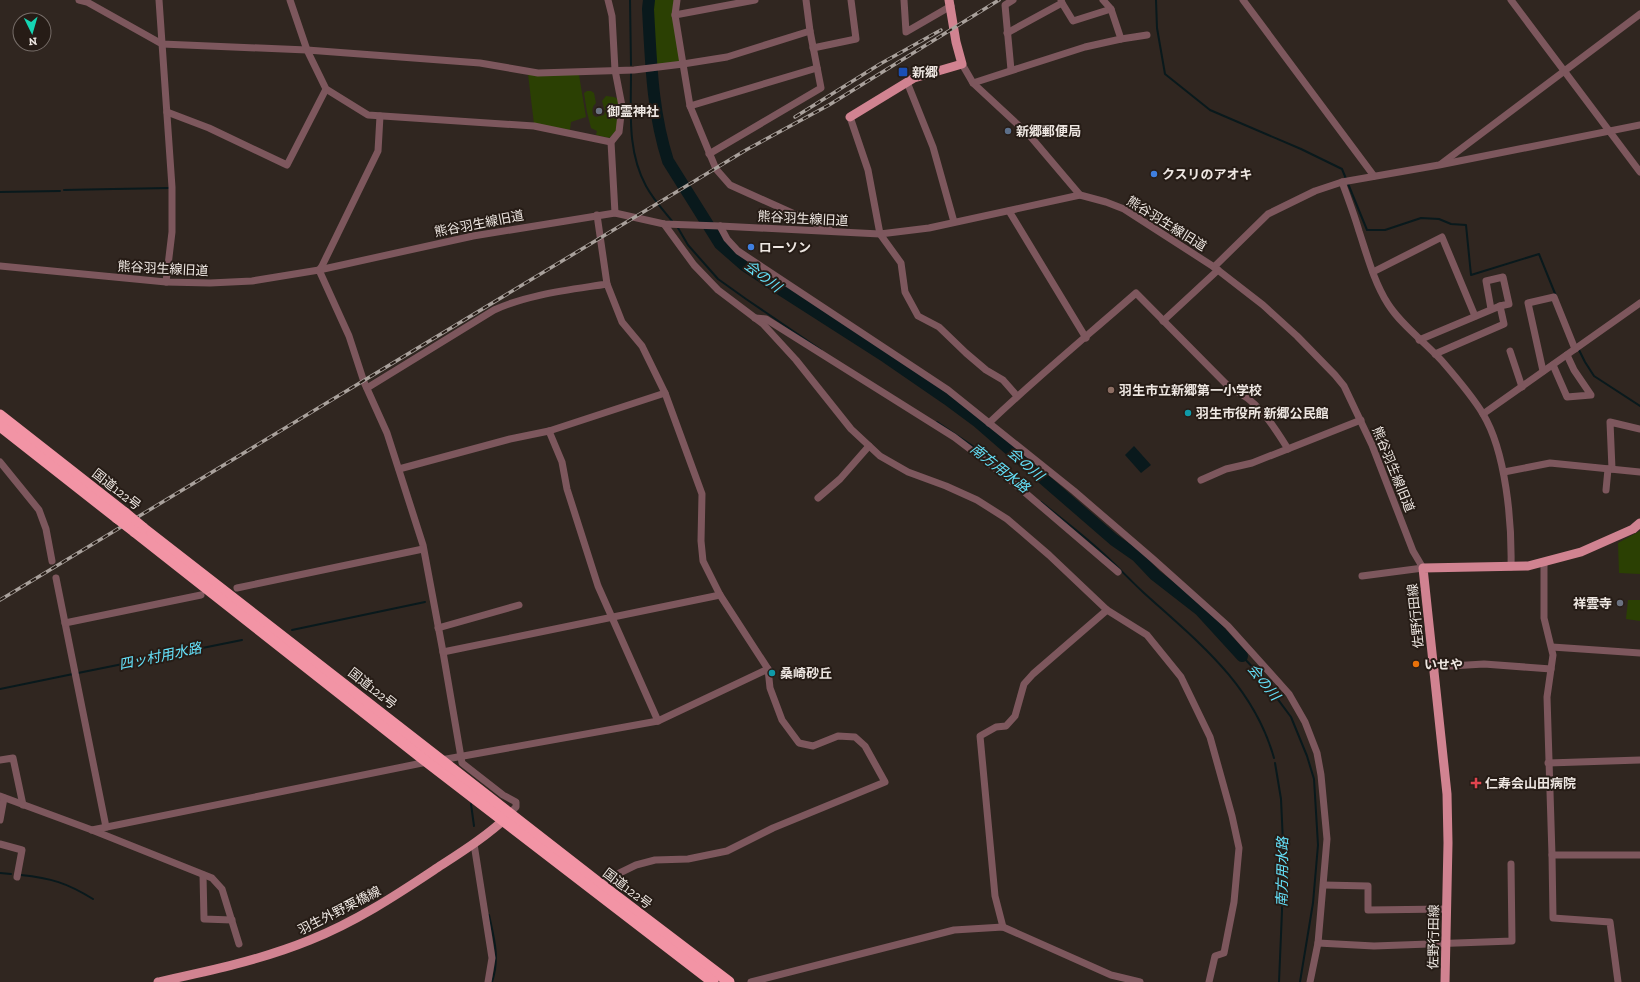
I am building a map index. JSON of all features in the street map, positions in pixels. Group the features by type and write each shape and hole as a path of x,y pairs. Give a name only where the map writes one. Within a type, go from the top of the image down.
{"highway":[{"name":"国道122号","path":"0,415 121,516"},
{"name":"国道122号","path":"0,426 121,516 441,760 506,817 713,982"},
{"name":"国道122号","path":"139,530 427,762 599,883 729,982"}],"main road":[{"path":"850,116 923,74 962,64 956,42 950,3"},
{"name":"佐野行田線","path":"1445,982 1448,843 1447,794 1423,568 1528,566 1581,552 1633,529 1640,523"},
{"name":"羽生外野栗橋線","path":"158,982 257,959 310,940 343,925 386,902 474,844 506,817"}],"street":[{"path":"80,0 87,2 162,44 307,50 480,63 538,73 652,68 683,64 727,57 810,31"},
{"path":"159,0 172,198 172,232 166,282"},
{"path":"290,0 307,50 326,89 368,114 534,126 611,142"},
{"path":"608,0 612,16 615,70 622,106 619,132 611,142 615,213"},
{"path":"677,0 675,15 690,106 716,169 730,185 834,231"},
{"path":"675,15 756,0"},
{"path":"709,154 821,88 810,31 806,0"},
{"path":"814,48 856,39 851,0"},
{"path":"904,0 906,32 950,3"},
{"path":"1011,70 1005,5 1013,0"},
{"path":"1103,0 1111,9 1121,40"},
{"path":"1243,0 1374,176"},
{"path":"1511,0 1640,172"},
{"path":"1007,33 1062,1 1073,21 1111,9"},
{"path":"1439,165 1640,14"},
{"path":"973,83 1085,47 1147,35"},
{"path":"962,64 973,83 1030,136 1080,195"},
{"path":"690,106 817,68"},
{"path":"907,82 933,147 954,222"},
{"path":"167,112 208,128 288,165 326,89"},
{"path":"380,116 378,151 326,259 319,270 349,336 367,388 387,434 423,550 443,652 462,763 503,795 516,802 516,807 506,817"},
{"path":"850,116 868,170 880,234 901,263 905,292 918,316 939,327 986,370 1003,380 1017,396"},
{"path":"1163,320 1268,214 1315,191 1342,182 1439,165 1640,125"},
{"path":"1342,182 1373,272 1388,304 1419,340 1445,365 1483,414 1493,435 1504,472 1510,525 1511,567"},
{"name":"熊谷羽生線旧道","path":"0,266 166,282 210,283 252,281 319,270 473,236 615,213 664,224 880,234 954,222 1080,195 1106,202 1124,209 1216,268 1263,305 1335,375 1344,386 1361,420 1413,551 1423,568"},
{"path":"1009,211 1086,338"},
{"path":"597,215 607,284 622,322 642,346 665,393 702,494 701,540 703,561 720,595 768,669 770,688 782,720 799,743 813,746 838,736 855,737 865,746 885,782 773,828 727,851 688,859 655,860 636,865 599,883"},
{"path":"664,224 694,265 718,290 763,324 796,360 851,429 880,456 908,472 946,486 977,500 1006,519 1049,555 1107,610 1147,635 1181,677 1210,737 1232,816 1239,848 1234,902 1224,953 1215,956 1209,982"},
{"path":"720,226 738,251 948,390 1086,502 1228,626 1289,694 1305,722 1317,753 1321,775 1327,839 1318,943 1310,982"},
{"path":"1373,272 1442,237 1475,316"},
{"path":"1419,340 1492,309 1509,304 1503,277 1486,281 1492,309"},
{"path":"367,388 487,314 506,304 535,296 607,284"},
{"path":"989,423 1017,396 1086,338 1136,293 1230,388 1241,392 1267,417 1288,449"},
{"path":"1543,371 1528,303 1554,297 1575,349"},
{"path":"1483,414 1640,304"},
{"path":"1435,354 1504,324 1500,306"},
{"path":"755,318 766,319 954,437 1008,478 1118,572"},
{"path":"1510,351 1522,387"},
{"path":"1553,365 1567,397 1591,395 1566,355"},
{"path":"399,469 510,439 549,431 665,393"},
{"path":"1201,480 1226,469 1252,464 1361,420"},
{"path":"1606,490 1610,469 1610,422 1640,429"},
{"path":"549,431 562,462 567,489 598,586 658,721"},
{"path":"818,498 840,479 870,446"},
{"path":"0,462 39,510 46,530 52,562"},
{"path":"1504,472 1550,463 1640,472"},
{"path":"237,588 423,550"},
{"path":"1544,562 1544,618 1553,655 1546,697 1553,918 1610,922 1618,982"},
{"path":"1362,576 1423,568"},
{"path":"56,578 106,827"},
{"path":"65,623 201,595"},
{"path":"443,652 720,595"},
{"path":"438,628 519,605"},
{"path":"1003,927 995,896 980,736 996,727 1006,726 1015,716 1024,684 1033,674 1107,610"},
{"path":"1552,648 1640,653"},
{"path":"1434,667 1484,664 1551,669"},
{"path":"441,760 460,755 658,721 768,669"},
{"path":"0,760 13,758 23,805"},
{"path":"1548,763 1640,760"},
{"path":"92,830 427,762"},
{"path":"0,820 2,797 92,830 212,878 222,889 239,944"},
{"path":"0,844 22,850 17,877"},
{"path":"474,844 492,958 488,982"},
{"path":"1552,855 1640,855"},
{"path":"1318,943 1374,946 1512,941 1511,864"},
{"path":"204,875 204,919 232,920"},
{"path":"1324,885 1368,886 1368,910 1446,909"},
{"path":"750,982 954,930 1003,927 1110,975 1140,982"}],"green space":[{"path":"652,0 675,0 681,63 655,67 651,19"},
{"path":"528,74 579,75 586,117 571,122 570,130 534,124"},
{"path":"587,91 594,93 596,103 592,112 596,117 604,115 605,111 602,101 606,96 618,99 620,106 616,131 609,138 596,135 597,131 591,128 584,93"},
{"path":"1640,531 1640,574 1619,573 1618,543"},
{"path":"1628,600 1640,600 1640,621 1626,619"}],"shaded area":[{"path":"1134,446 1151,465 1141,473 1125,455"}],"waterway":[{"name":"南方用水路","path":"630,0 631,65"},
{"name":"会の川","path":"649,0 650,48 655,105 668,161 720,244 744,265 886,357 978,422 1114,540 1137,556 1155,575 1200,610 1242,656"},
{"path":"1156,0 1157,28 1165,74 1210,110 1301,149 1342,169 1367,230 1385,230 1421,218 1439,219 1451,224 1466,225 1471,275 1539,254 1556,296"},
{"name":"南方用水路","path":"631,73 631,131 636,159 646,186 672,221"},
{"path":"114,189 169,188"},
{"path":"64,190 113,189"},
{"path":"0,192 60,191"},
{"name":"南方用水路","path":"678,228 688,245 718,279 821,350"},
{"path":"1578,348 1594,376 1640,406"},
{"name":"南方用水路","path":"937,422 992,459 1012,477"},
{"name":"南方用水路","path":"1041,502 1112,561 1221,666 1238,686 1252,708 1265,732 1274,758"},
{"name":"四ッ村用水路","path":"292,630 425,602"},
{"name":"四ッ村用水路","path":"78,673 242,640"},
{"name":"会の川","path":"1242,656 1259,674 1291,717 1307,756 1314,779 1318,845 1313,903 1300,982"},
{"name":"四ッ村用水路","path":"0,689 73,674"},
{"name":"南方用水路","path":"1275,763 1281,799 1283,843 1279,982"},
{"name":"四ッ村用水路","path":"471,804 474,826"},
{"path":"0,873 11,874"},
{"path":"21,875 58,882 67,885 93,899"},
{"name":"四ッ村用水路","path":"489,915 496,956 496,965 492,982"}],"railway":[{"path":"0,600 746,150 829,105 999,0"},
{"path":"795,117 880,64 941,30"}],"place":[{"name":"新郷","path":"903,72"},
{"name":"御霊神社","path":"599,111"},
{"name":"新郷郵便局","path":"1008,131"},
{"name":"クスリのアオキ","path":"1154,174"},
{"name":"ローソン","path":"751,247"},
{"name":"羽生市立新郷第一小学校","path":"1111,390"},
{"name":"羽生市役所 新郷公民館","path":"1188,413"},
{"name":"祥雲寺","path":"1620,603"},
{"name":"いせや","path":"1416,664"},
{"name":"桑崎砂丘","path":"772,673"},
{"name":"仁寿会山田病院","path":"1476,783"}]}
